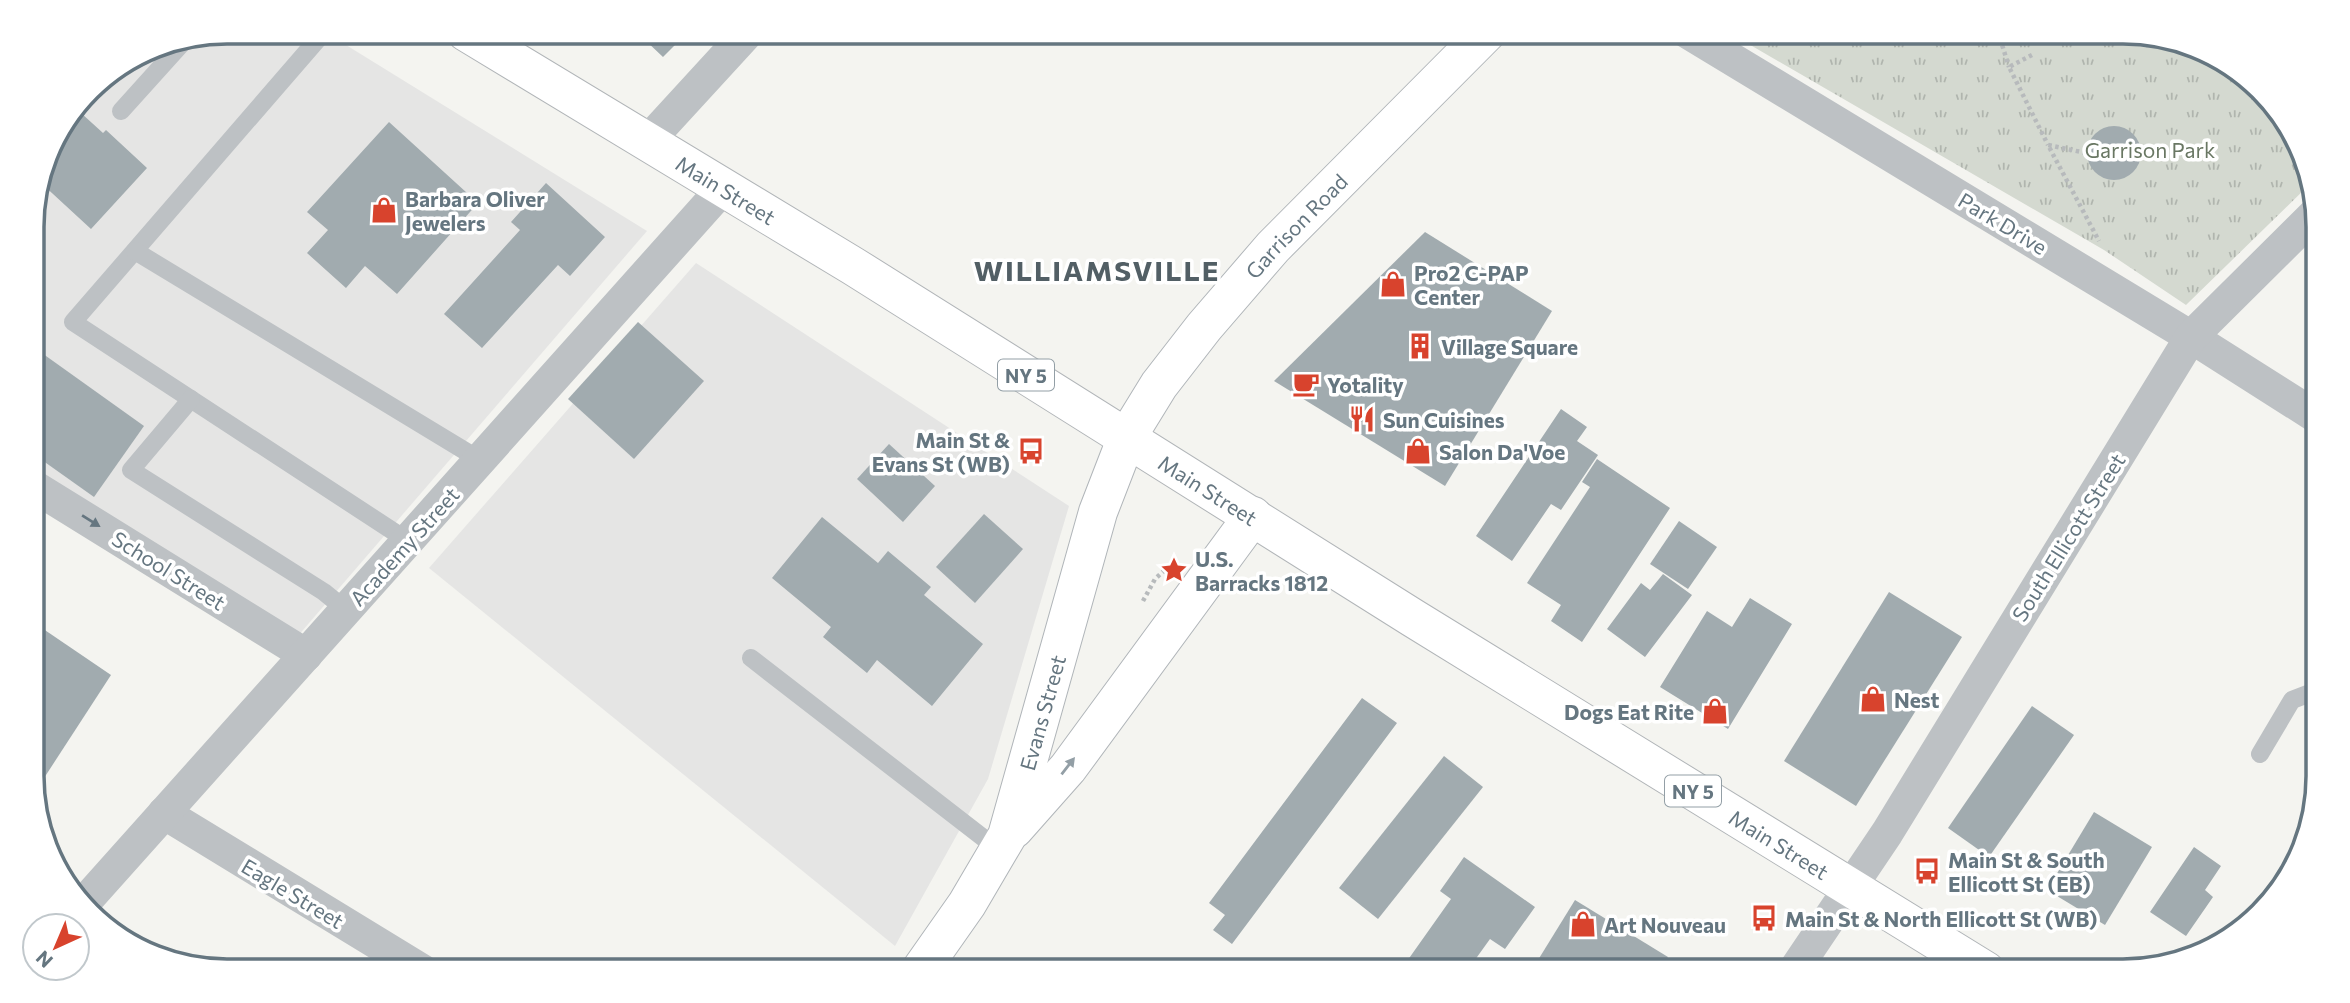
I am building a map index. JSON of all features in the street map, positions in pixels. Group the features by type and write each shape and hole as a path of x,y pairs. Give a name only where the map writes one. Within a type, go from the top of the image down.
{"main road":[{"name":"Main Street","path":"486,44 723,187 1967,959"},
{"name":"Garrison Road","path":"1127,437 1159,385 1204,327 1273,247 1475,44"},
{"name":"Evans Street","path":"928,959 967,904 1003,843 1098,512 1127,437"},
{"path":"1003,843 1068,768 1253,516"}],"street":[{"path":"648,141 737,44"},
{"name":"Park Drive","path":"1707,44 2191,337 2306,410"},
{"name":"Academy Street","path":"89,897 723,187"},
{"name":"South Ellicott Street","path":"1802,959 1891,827 2191,337 2306,223"},
{"name":"School Street","path":"44,493 306,655"},
{"name":"Eagle Street","path":"164,813 403,959"}],"lane":[{"path":"314,44 74,322 408,541"},
{"path":"121,111 176,51"},
{"path":"135,251 480,460"},
{"path":"191,399 131,470 324,592 346,610"},
{"path":"751,658 1003,843"},
{"path":"2260,754 2292,700 2306,695"}],"path":[{"path":"2002,44 2048,145 2104,250 2091,276"},
{"path":"2010,66 2032,55"},
{"path":"2048,145 2086,153"}],"shaded area":[{"path":"215,44 344,44 647,231 297,637 44,477 44,215 50,179 75,125 97,97 135,68 168,53 191,47"},
{"path":"696,263 1069,506 988,779 895,946 429,568"}],"green space":[{"name":"Garrison Park","path":"1749,44 2135,44 2182,53 2215,68 2253,97 2282,135 2303,191 2186,305 2104,250"}],"building":[{"path":"649,44 676,44 663,57"},
{"path":"83,115 103,133 106,130 147,168 91,229 48,189 63,146"},
{"path":"389,122 478,203 397,294 365,266 346,288 307,253 328,230 307,212"},
{"path":"2114,126 2133,134 2141,153 2133,172 2114,180 2095,172 2087,153 2095,134"},
{"path":"546,183 605,237 570,276 558,265 482,348 444,314 520,230 511,222"},
{"name":"Village Square","path":"1425,232 1552,311 1445,486 1274,381"},
{"path":"638,322 704,381 634,459 568,399"},
{"path":"44,355 144,426 94,497 44,462"},
{"path":"1561,409 1587,427 1577,441 1598,455 1561,510 1551,504 1512,561 1476,536"},
{"path":"889,444 935,486 903,522 857,479"},
{"path":"1597,459 1670,508 1582,642 1551,621 1561,605 1527,583 1590,487 1582,482"},
{"path":"984,514 1023,549 975,603 936,567"},
{"path":"822,517 878,563 888,551 931,587 924,595 983,644 932,706 877,660 867,673 823,637 831,627 772,578"},
{"path":"1679,521 1717,547 1688,589 1650,564"},
{"path":"1663,574 1692,595 1645,657 1607,629 1641,583 1650,590"},
{"name":"Nest","path":"1889,592 1962,637 1856,806 1784,761"},
{"path":"1750,598 1792,624 1728,729 1660,687 1707,611 1732,627"},
{"path":"44,629 111,675 44,778"},
{"path":"1362,698 1397,723 1232,944 1213,930 1225,915 1209,903"},
{"path":"2032,706 2074,735 1989,857 1948,828"},
{"path":"1444,756 1483,787 1378,919 1339,888"},
{"path":"2094,812 2152,847 2105,925 2047,890"},
{"path":"2194,847 2221,866 2205,890 2213,897 2186,936 2150,912"},
{"path":"1464,857 1535,907 1505,949 1490,939 1476,959 1408,959 1451,899 1440,891"},
{"path":"1575,900 1668,957 1667,959 1539,959"}],"place":[{"name":"Barbara Oliver Jewelers","path":"384,210"},
{"name":"Pro2 C-PAP Center","path":"1393,284"},
{"name":"Village Square","path":"1420,346"},
{"name":"Yotality","path":"1306,384"},
{"name":"Sun Cuisines","path":"1362,419"},
{"name":"Main St & Evans St (WB)","path":"1031,451"},
{"name":"Salon Da'Voe","path":"1418,451"},
{"name":"U.S. Barracks 1812","path":"1174,570"},
{"name":"Nest","path":"1873,699"},
{"name":"Dogs Eat Rite","path":"1715,711"},
{"name":"Main St & South Ellicott St (EB)","path":"1927,871"},
{"name":"Main St & North Ellicott St (WB)","path":"1764,918"},
{"name":"Art Nouveau","path":"1583,924"}],"district":[{"name":"WILLIAMSVILLE","path":"1097,270"}]}
